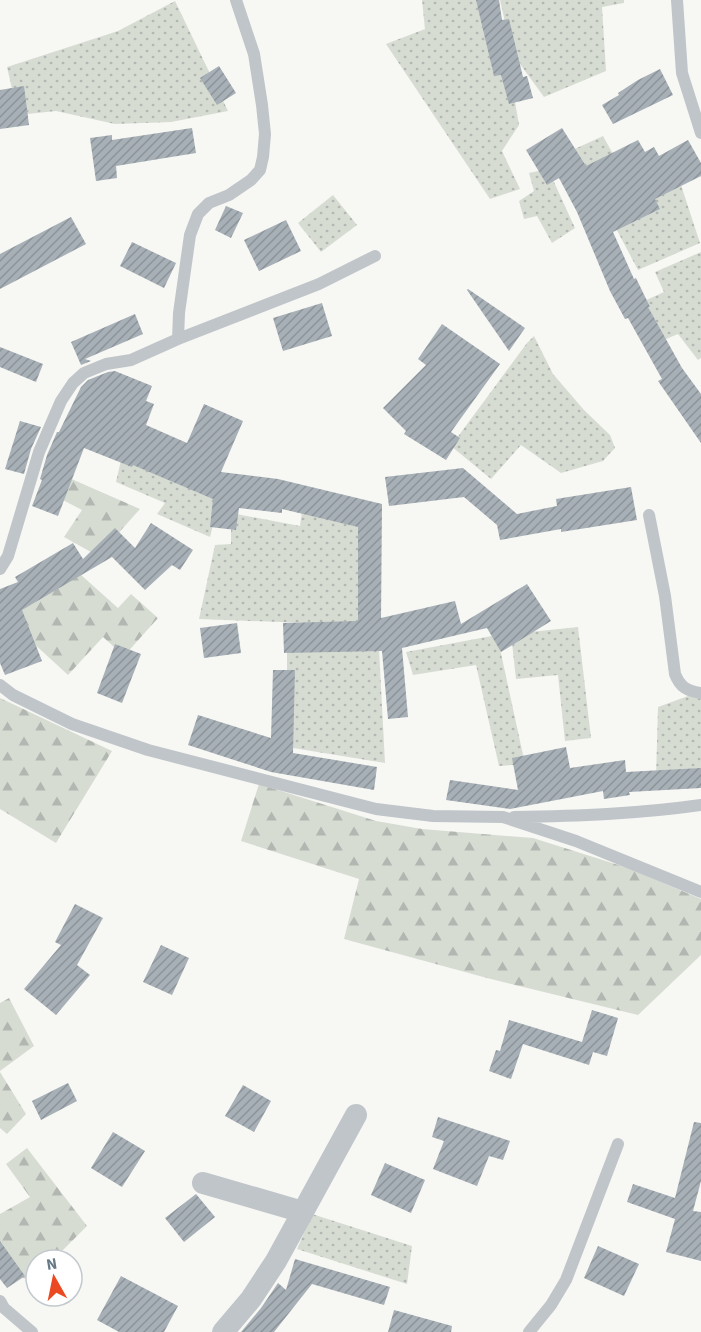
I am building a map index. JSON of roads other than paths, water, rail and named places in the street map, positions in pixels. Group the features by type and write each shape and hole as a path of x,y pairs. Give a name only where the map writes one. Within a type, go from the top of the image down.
{"street":[{"path":"222,1332 251,1299 276,1261 356,1115"},
{"path":"202,1183 303,1212"}],"lane":[{"path":"178,339 179,313 190,235 198,214 209,203 229,195 251,180 260,170 263,157 265,134 254,54 236,0"},
{"path":"677,0 682,73 701,133"},
{"path":"0,569 8,556 17,529 39,452 61,401 73,383 84,373 106,364 131,360 318,284 375,256"},
{"path":"649,515 665,596 675,674 682,687 701,693"},
{"path":"0,685 13,695 72,724 159,753 376,809 434,816 503,817 609,815 701,805"},
{"path":"503,817 576,841 701,892"},
{"path":"529,1332 551,1305 566,1280 618,1144"},
{"path":"0,1301 4,1308 32,1332"}]}
